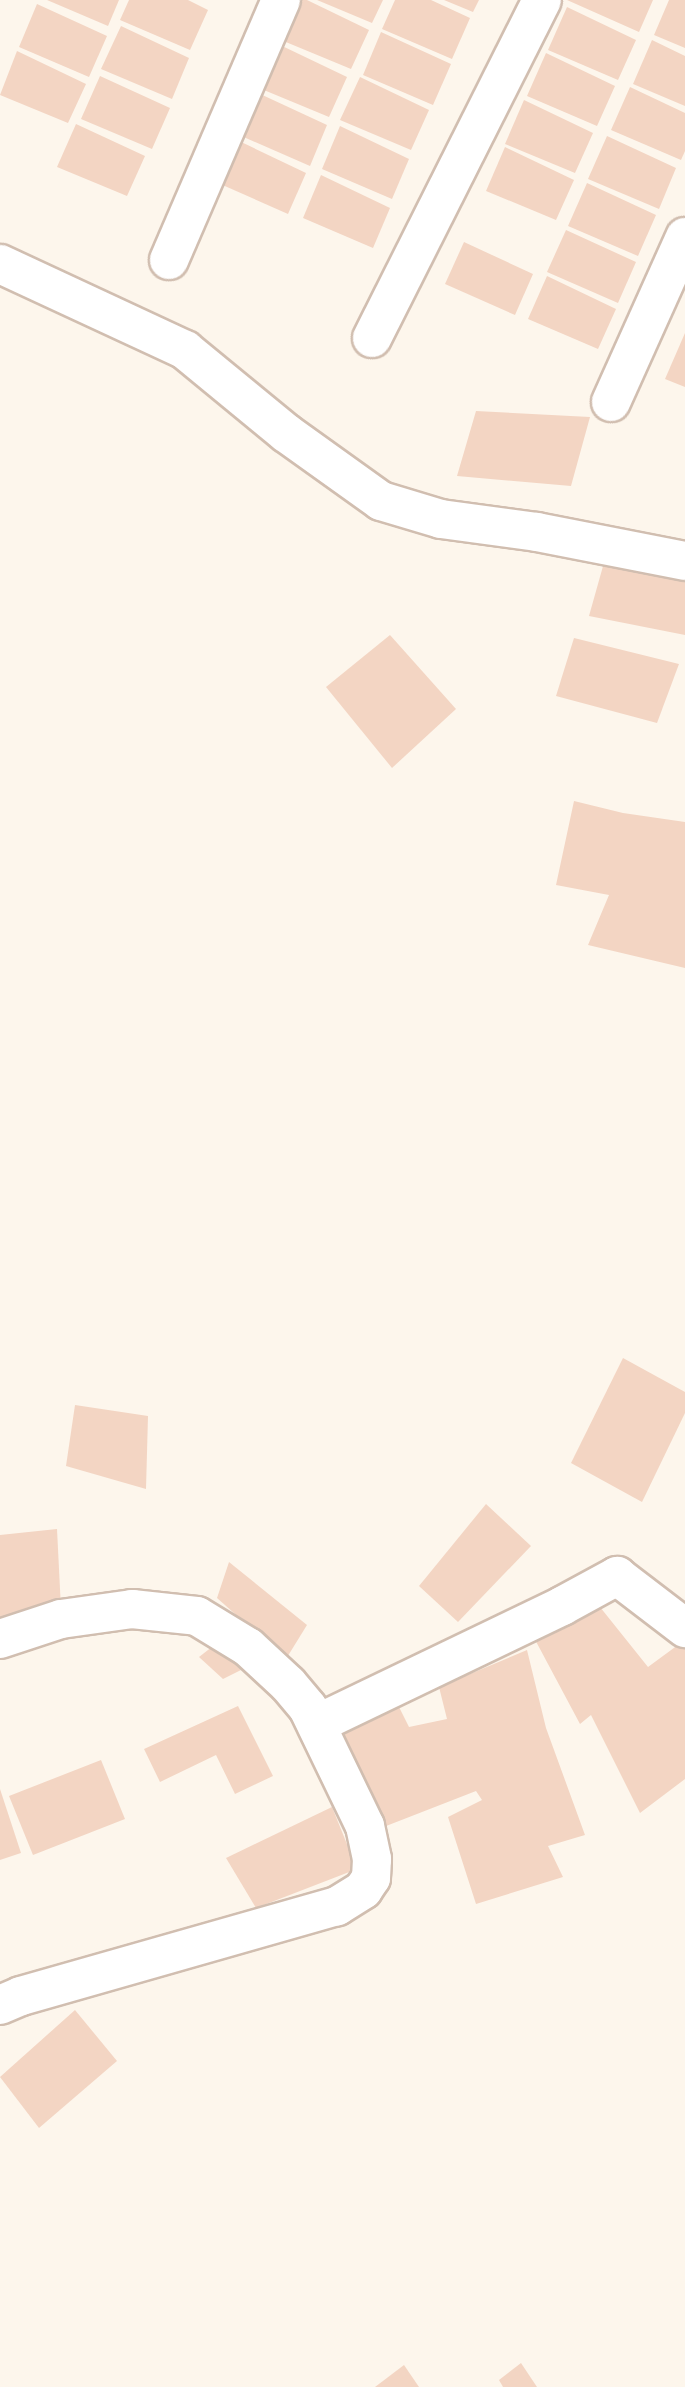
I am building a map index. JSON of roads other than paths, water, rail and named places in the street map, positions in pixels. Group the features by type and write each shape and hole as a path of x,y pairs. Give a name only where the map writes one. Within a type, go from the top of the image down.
{"street":[{"path":"169,260 281,0"},
{"path":"372,338 542,0"},
{"path":"611,402 685,237"},
{"path":"0,264 185,350 286,433 381,501 441,519 537,532 685,562"},
{"path":"317,1724 562,1606 617,1576 685,1628"},
{"path":"0,1639 61,1619 132,1609 197,1616 248,1647 288,1684 317,1724 365,1826 372,1859 371,1878 363,1890 337,1906 34,1992 0,2005"}]}
